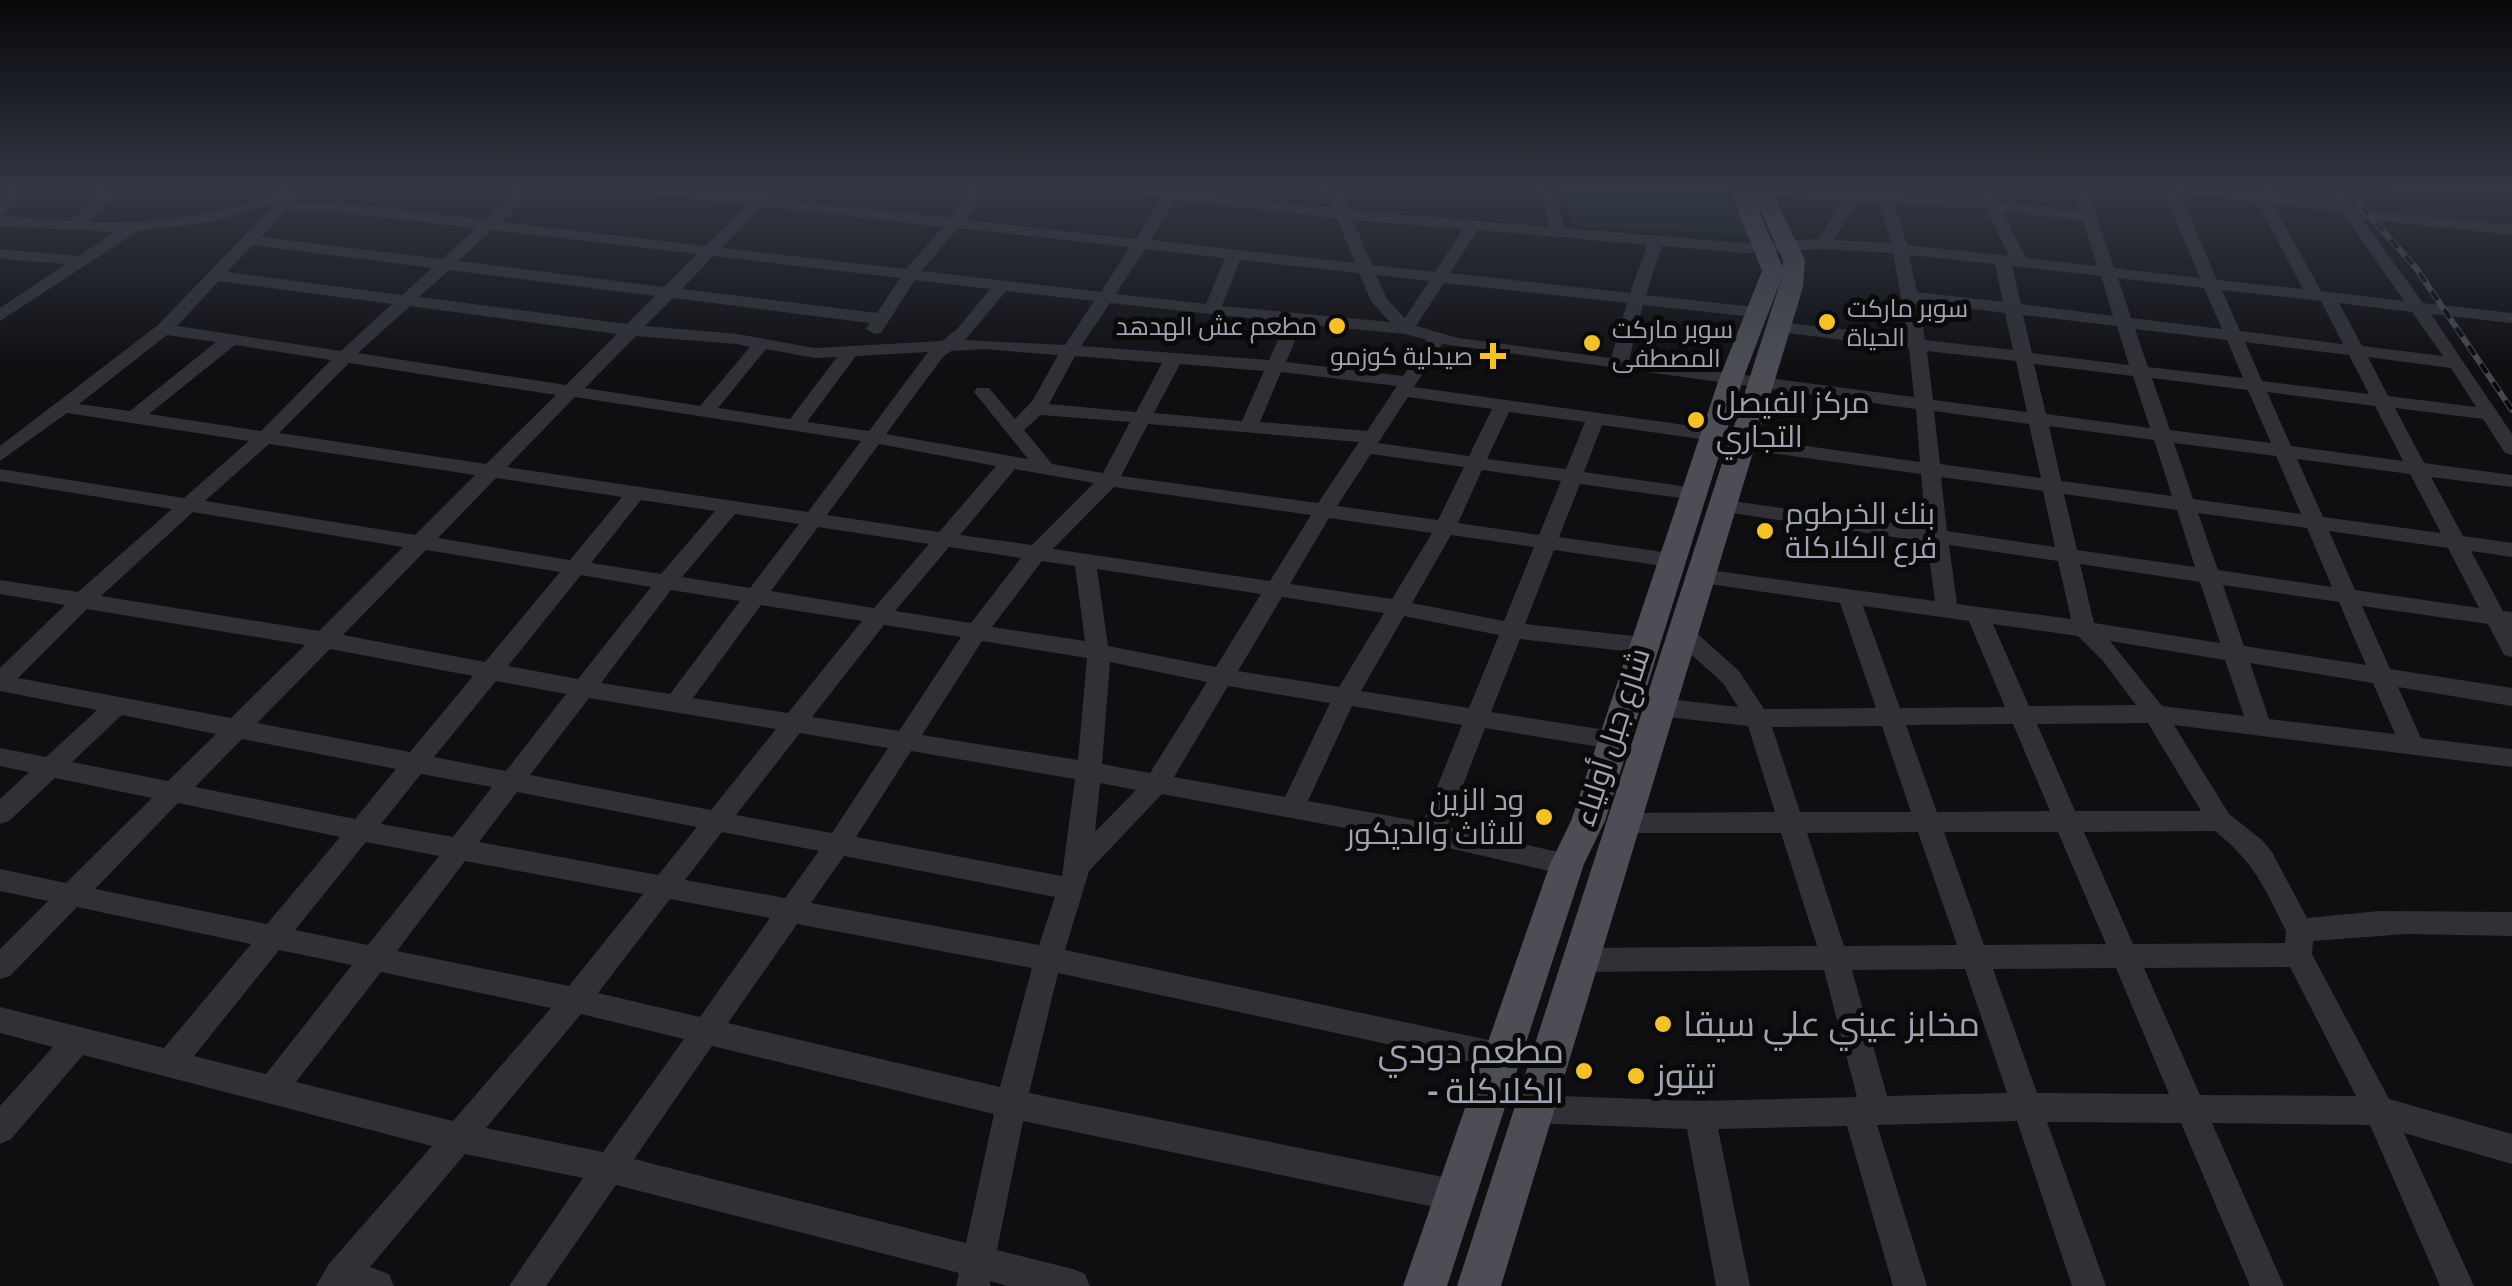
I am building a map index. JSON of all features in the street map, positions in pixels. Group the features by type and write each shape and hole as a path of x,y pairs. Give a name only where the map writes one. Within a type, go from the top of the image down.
{"main road":[{"name":"شارع جبل أولياء","path":"1480,1286 1532,1109 1702,576 1710,500 1766,319 1776,250"},
{"name":"شارع جبل أولياء","path":"1424,1286 1567,864 1588,821 1670,560 1710,500"}],"street":[{"path":"0,316 98,250"},
{"path":"0,455 164,329 241,250"},
{"path":"299,250 448,264 881,319"},
{"path":"0,682 82,600 266,437 342,359 463,250"},
{"path":"709,250 910,276 1406,329 1437,339 1619,364 2512,480"},
{"path":"0,967 709,250"},
{"path":"795,425 931,250"},
{"path":"1013,429 1038,409 1069,352 1139,250"},
{"path":"1193,250 1639,300 1915,344 2490,414"},
{"path":"1359,250 1379,301 1406,329"},
{"path":"1406,329 1458,250"},
{"path":"1619,364 1623,337 1653,250"},
{"path":"1903,250 1912,296 1935,535 1947,612"},
{"path":"1914,250 2512,318"},
{"path":"2007,250 2012,307 2084,629 2112,654 2155,714 2220,821 2263,860 2458,1286"},
{"path":"2100,250 2259,726"},
{"path":"2198,250 2311,521 2411,743"},
{"path":"2294,250 2356,348 2454,541 2504,619 2512,649"},
{"path":"2378,250 2512,449"},
{"path":"0,254 82,261"},
{"path":"1212,310 1234,255"},
{"path":"218,276 630,330 762,342 816,353 982,344 1275,366 1595,420 2512,550"},
{"path":"677,702 946,345 962,333 1001,286"},
{"path":"0,296 26,298"},
{"path":"1912,296 2457,363"},
{"path":"1249,426 1296,318"},
{"path":"164,329 795,425 1108,480 1670,560"},
{"path":"1074,878 1156,785 1324,510 1437,339"},
{"path":"133,418 230,340"},
{"path":"705,412 762,342"},
{"path":"526,1286 838,843 976,632 1035,555 1108,480 1174,358"},
{"path":"983,392 1047,470"},
{"path":"1290,810 1345,697 1444,528 1503,405"},
{"path":"64,407 1395,607 1513,630 1642,645"},
{"path":"1038,409 1249,426 1367,442 1476,464 2504,619"},
{"path":"1430,834 1595,420"},
{"path":"336,1281 575,1000 878,617 1011,461"},
{"path":"0,475 1096,651 1224,677 1612,740"},
{"path":"170,1062 637,492"},
{"path":"273,1090 667,581 730,507"},
{"path":"976,1273 1011,1104 1048,959 1074,878 1100,669 1085,562"},
{"path":"1702,576 2084,629 2512,697"},
{"path":"0,587 325,640 584,689 1087,771 1430,834 1567,864"},
{"path":"1850,599 2089,1286"},
{"path":"1978,616 2266,1286"},
{"path":"1682,634 1731,677 1757,718 1835,960 1910,1286"},
{"path":"0,682 838,843 1074,878"},
{"path":"0,814 117,706"},
{"path":"1659,706 1757,718 2155,714 2512,758"},
{"path":"0,757 358,830 1048,959 1503,1056"},
{"path":"1623,823 2220,821"},
{"path":"0,880 374,956 1011,1104 1453,1195"},
{"path":"1580,960 2124,956 2299,944 2328,926 2512,924"},
{"path":"0,1020 460,1138 608,1168 976,1273 1074,1286"},
{"path":"0,1128 77,1040"},
{"path":"1532,1109 1700,1116 2024,1107 2379,1110 2512,1149"},
{"path":"1700,1116 1733,1286"},
{"path":"336,1281 377,1286"}],"railway":[{"path":"2400,250 2512,410"}],"place":[{"name":"سوبر ماركت الحياة","path":"1827,322"},
{"name":"مطعم عش الهدهد","path":"1337,326"},
{"name":"سوبر ماركت المصطفى","path":"1592,343"},
{"name":"صيدلية كوزمو","path":"1493,356"},
{"name":"مركز الفيصل التجاري","path":"1696,420"},
{"name":"بنك الخرطوم فرع الكلاكلة","path":"1765,531"},
{"name":"ود الزين للاثاث والديكور","path":"1544,817"},
{"name":"مخابز عيني علي سيقا","path":"1663,1024"},
{"name":"مطعم دودي - الكلاكلة","path":"1584,1071"},
{"name":"تيتوز","path":"1636,1076"}]}
